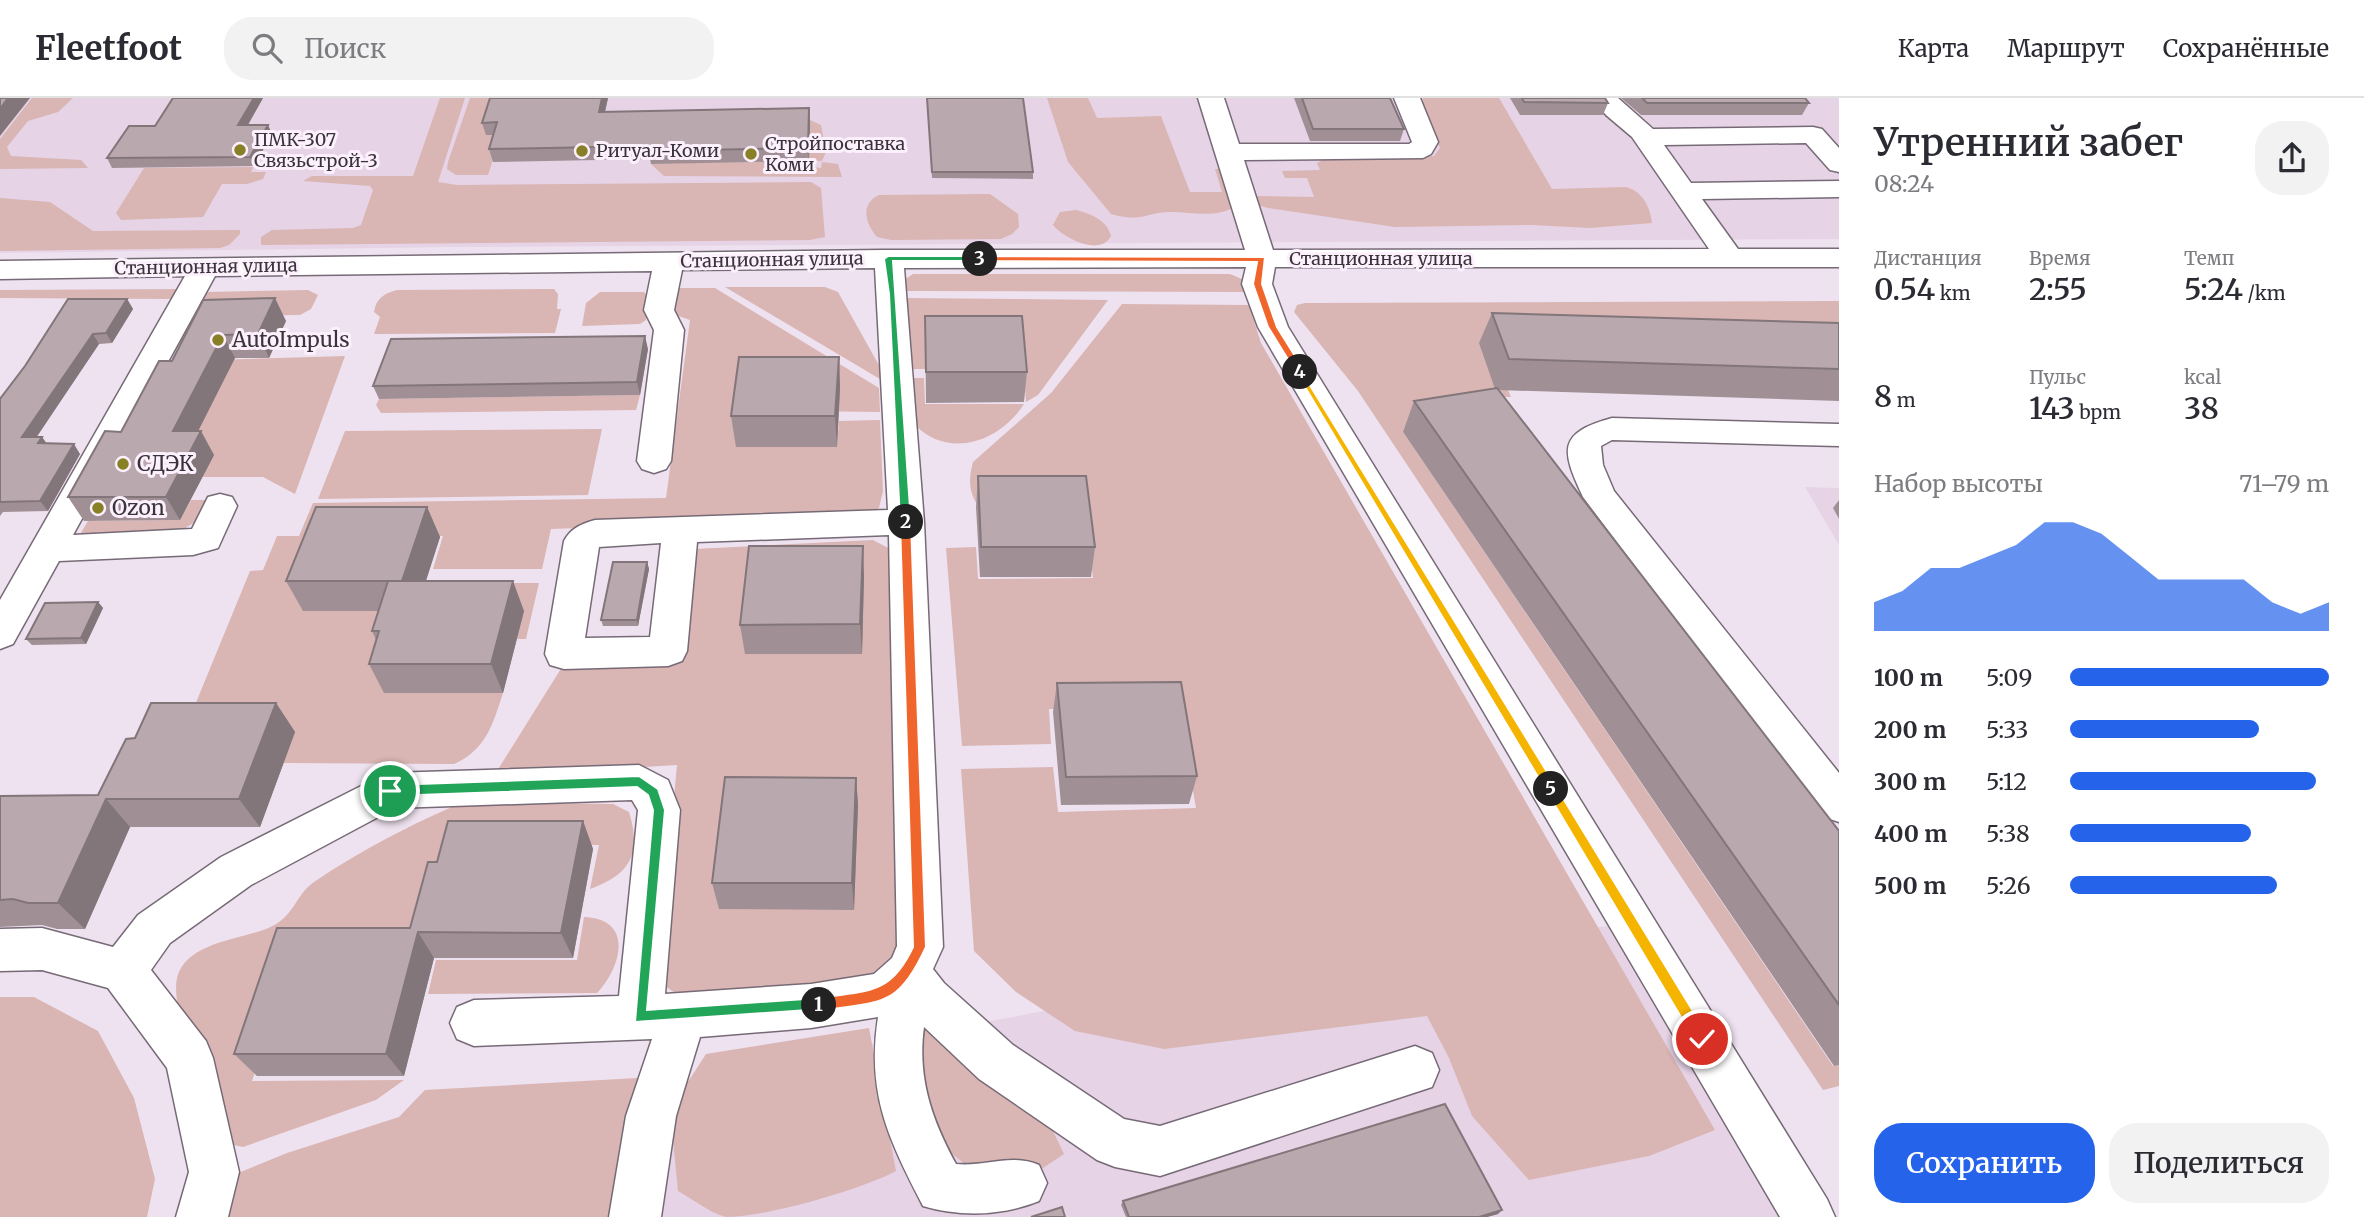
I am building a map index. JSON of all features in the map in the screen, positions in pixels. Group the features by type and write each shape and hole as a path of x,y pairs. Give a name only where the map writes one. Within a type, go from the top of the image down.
{"street":[{"path":"1210,98 1262,259 1257,284 1273,327 1809,1217"},
{"path":"1228,152 1414,152 1422,148 1425,142 1407,98"},
{"path":"1605,98 1615,113 1639,126 1730,259"},
{"path":"1646,137 1814,135 1839,164"},
{"path":"1684,191 1839,189"},
{"name":"Станционная улица","path":"0,270 888,259 1839,258"},
{"path":"888,259 893,294 906,522 920,947 908,973 896,1054 910,1129 941,1188 972,1191 1021,1183"},
{"path":"654,461 669,330 659,310 669,261"},
{"path":"0,634 205,267"},
{"path":"1839,435 1612,429 1593,434 1582,452 1600,497 1839,804"},
{"path":"47,549 180,544 205,539 220,506"},
{"path":"680,530 906,522"},
{"path":"123,971 155,929 236,871 390,791 639,782 653,792 659,810 661,1016 651,1116 635,1217"},
{"path":"0,950 42,949 123,971 189,1058 214,1172 202,1217"},
{"path":"474,1023 661,1016 811,1006 885,994 908,973"},
{"path":"908,973 927,999 996,1062 1115,1142 1149,1149 1160,1151 1415,1070"}],"shaded area":[{"path":"0,98 1839,98 1839,239 454,247 0,253"},
{"path":"32,98 73,98 58,112 28,121 7,147 11,156 81,160 88,168 0,169 0,139"},
{"path":"440,98 465,98 438,182 457,185 811,182 821,188 825,237 810,240 261,245 261,237 272,230 353,228 361,225 373,190 370,186 303,181 312,176 413,176"},
{"path":"470,98 503,98 543,133 497,147 488,175 456,175 447,169 448,162"},
{"path":"1047,98 1088,98 1097,118 1161,116 1190,192 1222,192 1215,169 1220,169 1233,208 1211,214 1172,212 1130,217 1111,214 1068,162"},
{"path":"1423,98 1499,98 1552,189 1632,189 1644,200 1652,223 1590,228 1532,225 1395,227 1268,208 1257,205 1250,196 1314,197 1307,178 1285,178 1282,171 1320,170 1317,163 1329,157 1434,156 1440,148 1423,110"},
{"path":"810,120 821,125 826,152 822,161 809,161 808,167 821,168 822,162 838,164 842,177 664,176 651,164"},
{"path":"253,167 251,172 266,172 263,179 247,184 222,184 203,217 121,220 116,213 144,168"},
{"path":"990,194 1018,214 1019,227 1001,239 891,240 877,237 867,220 869,203 879,195"},
{"path":"0,198 50,202 93,231 240,230 240,234 229,245 220,248 0,251"},
{"path":"1076,210 1093,216 1106,226 1111,236 1106,242 1099,245 1082,243 1073,240 1053,225 1060,212"},
{"path":"913,274 1230,274 1249,282 1252,292 899,291 904,280"},
{"path":"725,287 825,287 838,292 885,376 885,382"},
{"path":"669,288 715,288 879,388 880,412 734,410 733,423 837,447 839,421 880,420 883,491 879,508 859,518 551,529 542,569 433,569 443,536 333,536 411,611 384,693 503,693 492,725 481,744 454,764 283,763 294,732 195,705 250,571 263,570 277,536 299,536 313,503 666,498 690,320 664,311"},
{"path":"184,289 173,299 0,298 0,290"},
{"path":"554,289 558,294 557,309 561,309 555,333 374,334 380,317 374,312 377,303 385,295 397,290"},
{"path":"308,290 318,295 311,309 300,315 191,316 204,292"},
{"path":"600,292 644,292 647,296 646,320 640,324 582,326 586,303"},
{"path":"904,298 1108,300 1038,395 1026,402 1022,346 925,346 925,369 906,369"},
{"path":"1839,301 1839,355 1495,390 1508,390 1511,397 1479,396 1403,432 1833,1066 1839,1065 1839,1086 1823,1090 1358,391 1294,312 1297,305 1305,303"},
{"path":"1122,304 1249,305 1261,343 1715,1130 1649,1156 1529,1180 1472,1116 1449,1058 1427,1016 1164,1049 1075,1031 1016,992 974,951 961,769 1053,767 1058,812 1196,808 1178,707 1049,709 1051,744 962,746 946,548 976,547 978,579 1093,578 1084,503 977,504 970,483 973,462 1051,393"},
{"path":"345,356 295,494 263,477 202,477 213,455 158,371 180,361"},
{"path":"906,378 924,378 925,404 1024,404 1001,429 987,437 956,444 941,441 913,423"},
{"path":"640,395 636,410 381,413 376,405 379,399"},
{"path":"602,429 588,495 318,499 345,431"},
{"path":"1805,487 1839,488 1839,545"},
{"path":"191,500 207,500 199,520 176,533 78,538 88,521 180,520"},
{"path":"873,540 892,550 896,952 887,969 865,981 675,993 662,984 658,970 677,765 510,775 497,771 562,667 677,664 688,554 694,549"},
{"path":"425,583 539,583 526,639 517,639 523,611"},
{"path":"464,802 613,804 629,812 633,827 633,851 623,870 590,889 599,845 459,844 432,949 295,949 252,1081 404,1080 376,1100 243,1147 229,1144 194,1061 180,1015 176,994 177,978 182,966 201,950 214,944 276,924 289,913 314,882 387,838"},
{"path":"584,917 600,920 611,926 617,935 619,946 612,971 597,993 428,994 436,960 577,960"},
{"path":"1607,926 1778,1217 417,1217 682,1080 1075,1005"},
{"path":"0,997 34,997 98,1031 134,1098 155,1179 147,1217 0,1217"},
{"path":"926,1017 1051,1127 1064,1154 1040,1170 970,1168 951,1153 921,1092 916,1050"},
{"path":"869,1028 896,1171 812,1201 743,1216 720,1215 678,1191 673,1140 675,1102 706,1054"},
{"path":"655,1077 618,1217 222,1217 231,1176 287,1153 399,1117 425,1090"}],"building":[{"path":"0,98 8,98 0,109"},
{"path":"173,98 254,98 238,125 268,125 250,157 107,158 129,126 155,126"},
{"path":"490,98 602,98 599,112 809,108 808,148 649,151 650,146 489,149 497,122 482,123"},
{"path":"927,98 1023,98 1033,172 932,172"},
{"path":"1302,98 1390,98 1404,129 1313,129"},
{"path":"1522,98 1605,98 1608,103 1524,102"},
{"path":"1642,98 1805,98 1809,103 1647,103"},
{"path":"275,298 258,334 223,335 173,431 201,431 166,497 68,497 105,431 121,432 159,361 172,361 203,300"},
{"path":"68,299 127,299 106,333 93,334 22,437 42,437 38,443 74,444 40,501 0,502 0,399 25,366"},
{"path":"1492,313 1839,323 1839,369 1509,359"},
{"path":"925,316 1022,316 1027,372 926,372"},
{"path":"645,336 637,382 373,386 391,339"},
{"path":"739,357 839,357 835,416 731,416"},
{"path":"1497,388 1839,831 1839,1005 1414,401"},
{"path":"978,476 1086,476 1095,547 981,547"},
{"path":"316,507 427,507 402,581 286,581"},
{"path":"749,546 863,546 860,624 740,625"},
{"path":"613,562 647,562 637,620 601,620"},
{"path":"388,581 513,581 491,664 369,664 379,631 372,631"},
{"path":"98,602 81,638 26,639 45,603"},
{"path":"1181,682 1197,776 1066,777 1057,683"},
{"path":"151,703 276,703 239,799 106,799 58,903 0,900 0,796 98,795 126,739 135,738"},
{"path":"725,777 856,778 852,883 712,883"},
{"path":"448,821 583,821 561,933 418,932 386,1054 234,1054 277,928 410,928 428,862 437,862"},
{"path":"1445,1104 1502,1210 1479,1217 1129,1217 1123,1201"},
{"path":"1062,1207 1065,1217 1031,1217"}],"place":[{"name":"ПМК-307 Связьстрой-3","path":"240,150"},
{"name":"Ритуал-Коми","path":"582,151"},
{"name":"Стройпоставка Коми","path":"751,154"},
{"name":"AutoImpuls","path":"218,340"},
{"name":"СДЭК","path":"123,464"},
{"name":"Ozon","path":"98,508"}],"route":[{"path":"390,791 639,782 653,792 659,810 640,1017 811,1006 885,994 908,973 920,947 906,522 893,294 888,259 1262,259 1257,284 1273,327 1702,1039"}]}
